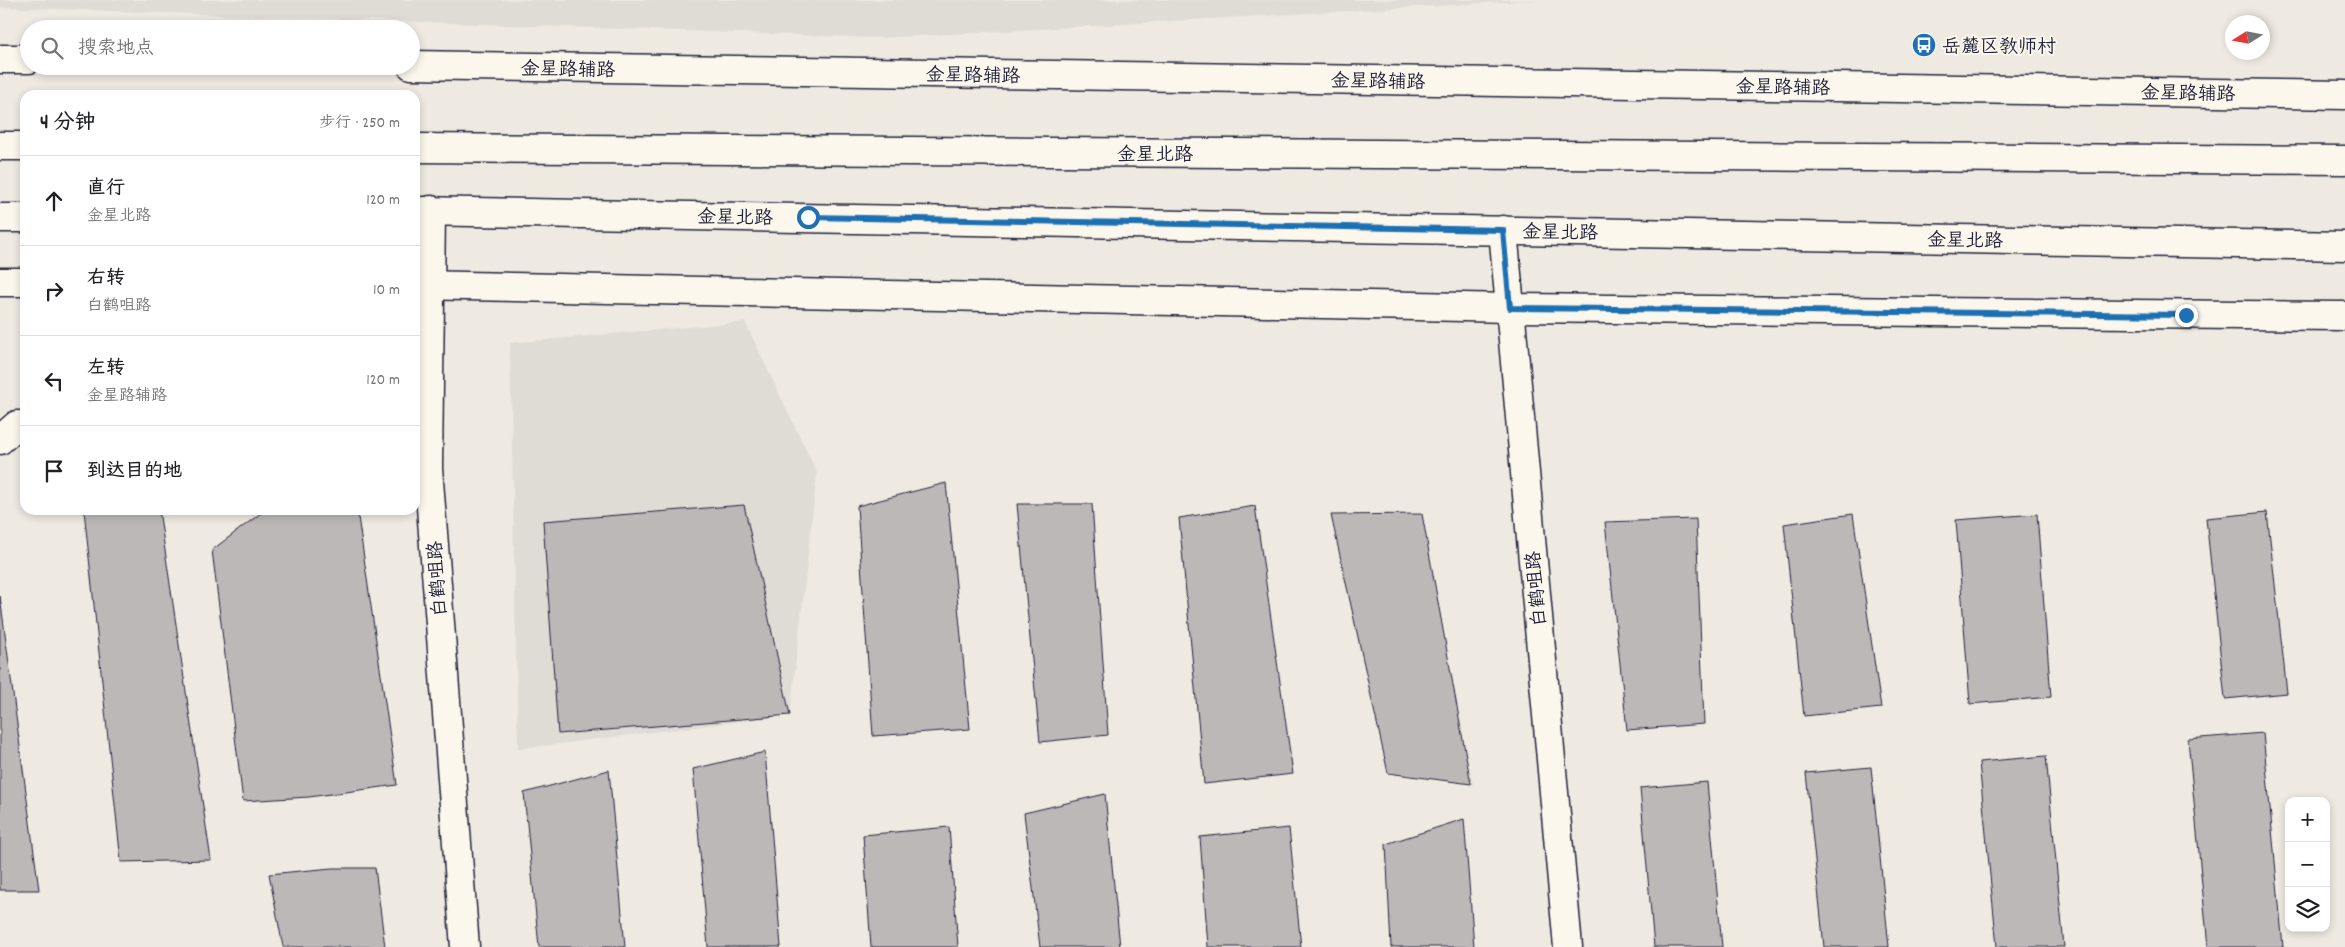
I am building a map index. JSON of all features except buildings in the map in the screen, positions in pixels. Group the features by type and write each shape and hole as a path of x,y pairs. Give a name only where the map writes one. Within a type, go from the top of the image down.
{"street":[{"path":"0,59 20,60"},
{"name":"金星路辅路","path":"420,65 2345,95"},
{"path":"0,146 20,146"},
{"name":"金星北路","path":"420,148 2345,160"},
{"name":"金星北路","path":"423,210 2345,246"},
{"name":"白鹤咀路","path":"423,210 421,467 464,947"},
{"path":"0,218 20,218"},
{"name":"白鹤咀路","path":"1503,230 1568,947"},
{"path":"0,282 20,282"},
{"path":"423,286 1510,308 2345,316"},
{"path":"0,440 17,426 20,426"}],"shaded area":[{"path":"0,0 1538,0 881,38 420,22 420,20 369,20 0,7"},
{"path":"745,322 817,473 790,715 518,749 510,343"}],"place":[{"name":"岳麓区教师村","path":"1924,45"}],"route":[{"path":"808,217 1503,230 1510,308 2186,315"}]}
